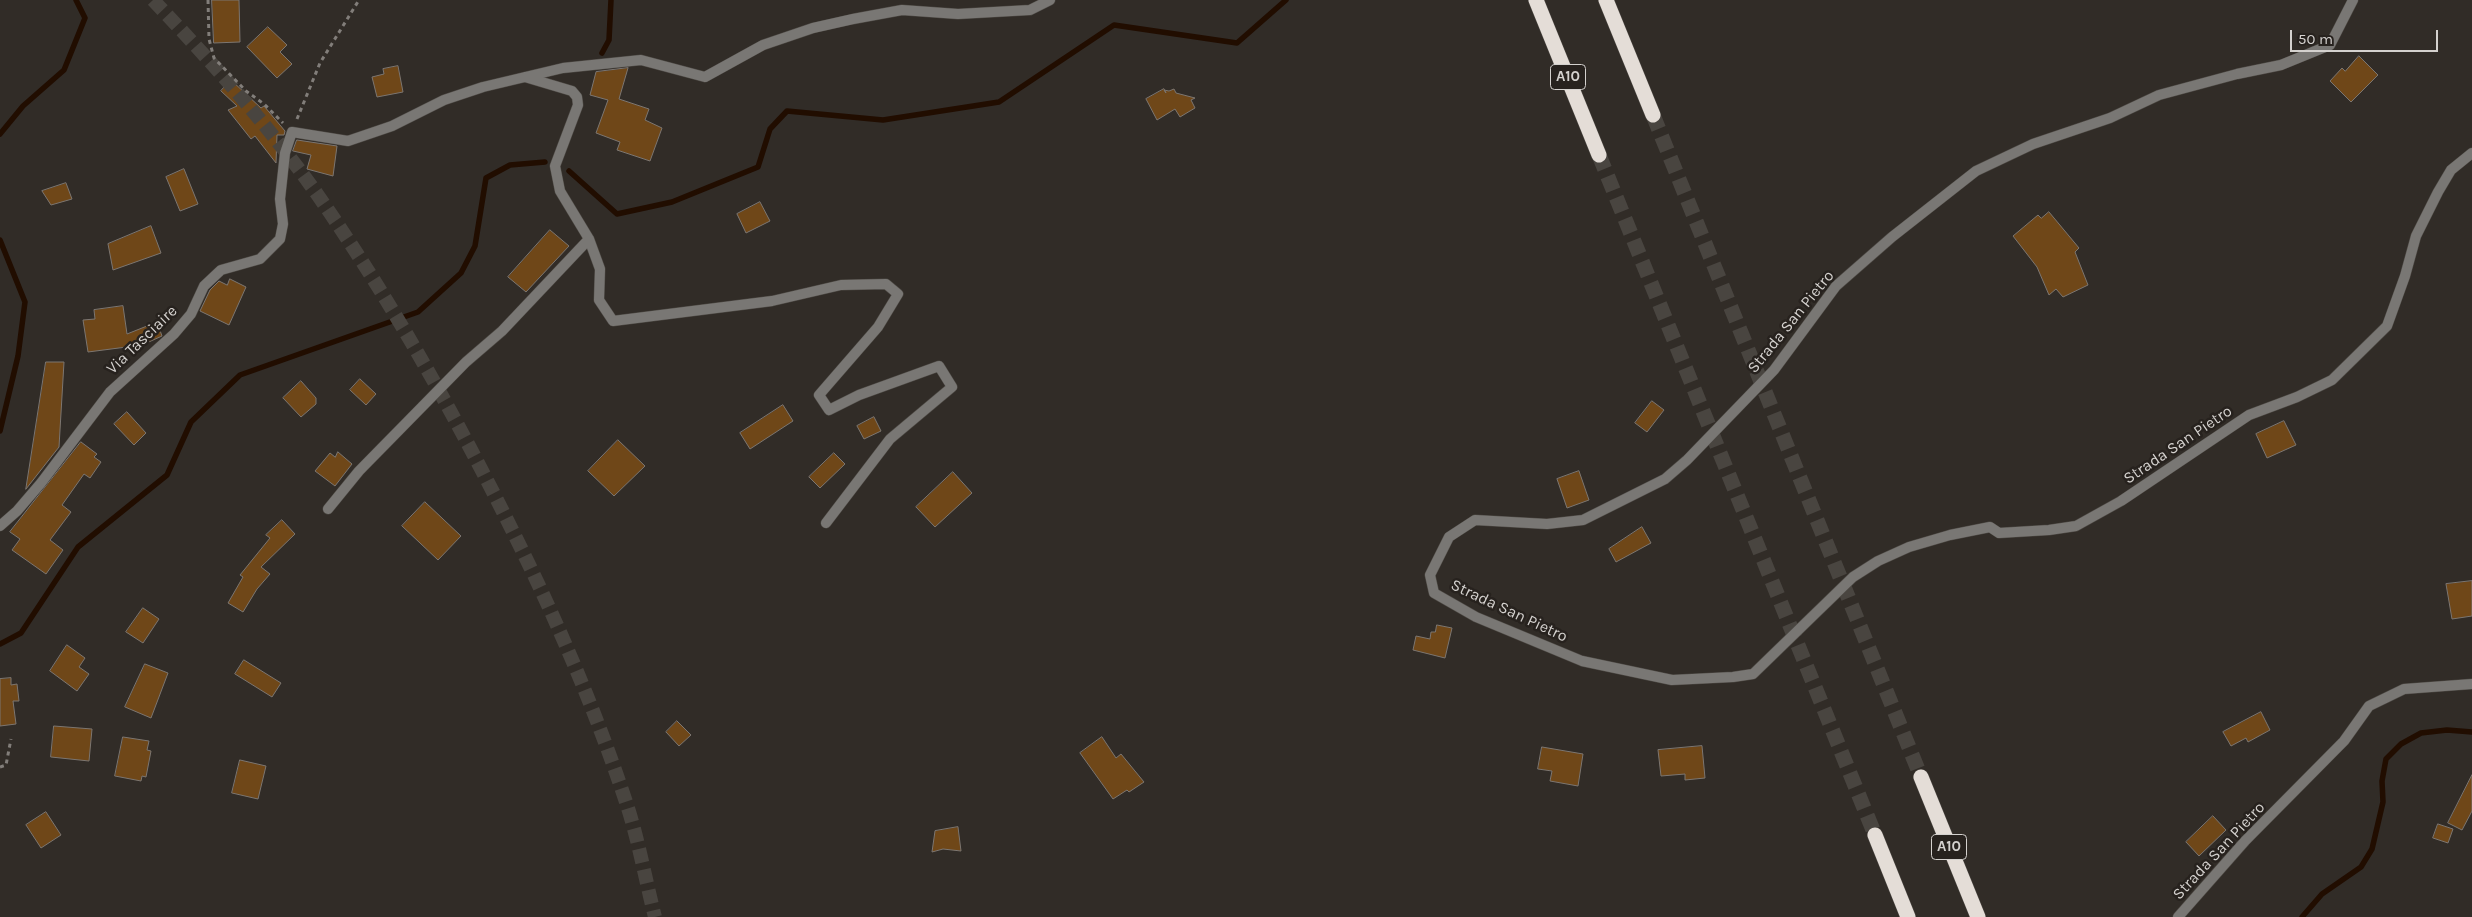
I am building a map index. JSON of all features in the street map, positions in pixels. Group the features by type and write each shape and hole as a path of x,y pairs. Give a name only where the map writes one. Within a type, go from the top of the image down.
{"highway":[{"name":"A10","path":"1536,0 1599,155"},
{"path":"1606,0 1653,115"},
{"name":"A10","path":"1921,778 1978,917"},
{"path":"1875,835 1908,917"}],"street":[{"path":"292,132 348,141 392,126 444,100 563,68 641,60 706,77 764,45 813,28 853,19 902,10 958,14 1030,10 1050,0"},
{"name":"Strada San Pietro","path":"2353,0 2330,45 2281,65 2237,74 2159,95 2110,118 2033,144 1976,171 1892,236 1836,286 1774,370 1687,460 1666,478 1582,520 1547,524 1475,520 1449,537 1430,575 1434,593 1476,616 1582,661 1672,680 1711,679 1753,674 1854,577 1878,561 1909,547 1950,535 1990,527 1998,533 2049,530 2076,526 2121,501 2249,415 2297,397 2332,380 2387,326 2405,276 2416,236 2433,201 2451,170 2472,153"},
{"path":"524,77 572,91 577,97 578,105 555,166 560,191 589,239 600,269 599,300 613,321 772,301 841,285 886,284 898,294 878,327 820,395 830,410 859,395 939,366 952,387 890,440 826,523"},
{"name":"Via Tasciaire","path":"0,526 17,511 41,484 110,392 174,334 191,314 204,286 222,270 260,258 280,239 283,224 280,199 285,152 292,132"},
{"path":"328,509 359,471 466,362 502,331 589,239"},
{"name":"Strada San Pietro","path":"2178,917 2244,841 2344,741 2369,706 2404,689 2472,684"}],"path":[{"path":"208,0 209,39 214,58 246,91 264,104 292,132 320,63 359,0"},
{"path":"0,767 6,765 11,739"}],"building":[{"path":"212,0 239,0 240,42 214,43"},
{"path":"268,27 287,45 280,52 292,64 277,78 247,47"},
{"path":"2359,56 2378,75 2351,102 2330,81 2342,68 2345,71"},
{"path":"398,66 403,92 377,97 372,77 384,74 383,69"},
{"path":"628,68 619,99 649,109 645,120 662,128 650,161 617,150 620,142 596,133 608,100 590,95 596,72"},
{"path":"231,80 261,108 264,106 285,131 284,135 277,135 276,163 255,136 251,139 228,110 237,106 221,91"},
{"path":"1164,89 1169,91 1174,89 1176,93 1195,98 1191,100 1195,108 1180,117 1175,109 1157,120 1146,99"},
{"path":"297,140 337,146 333,176 307,169 311,155 293,151"},
{"path":"184,169 198,204 180,211 166,177"},
{"path":"66,183 72,199 51,205 42,191"},
{"path":"760,202 770,221 746,233 737,214"},
{"path":"2049,212 2079,248 2075,252 2088,285 2063,297 2056,289 2049,295 2037,267 2013,236 2038,215 2041,218"},
{"path":"151,226 161,253 113,270 108,244"},
{"path":"550,230 569,246 526,292 508,277"},
{"path":"230,279 246,287 229,325 200,311 210,290 219,281 227,285"},
{"path":"123,306 127,334 157,322 162,336 142,345 88,352 83,320 95,319 94,310"},
{"path":"46,362 64,362 59,447 26,489"},
{"path":"360,379 376,394 366,405 350,390"},
{"path":"301,381 316,398 316,404 301,417 283,398"},
{"path":"1652,401 1664,410 1647,432 1635,423"},
{"path":"783,405 793,421 750,449 740,433"},
{"path":"127,412 146,433 134,445 114,424"},
{"path":"874,417 881,431 864,439 857,426"},
{"path":"2284,421 2296,445 2267,458 2256,434"},
{"path":"618,440 645,466 614,496 588,471"},
{"path":"81,442 97,454 94,457 101,462 90,478 84,474 62,505 71,512 50,540 63,550 46,574 12,550 20,539 10,532"},
{"path":"338,452 352,464 335,486 315,471 330,453 335,457"},
{"path":"834,453 845,464 820,488 809,477"},
{"path":"1579,471 1589,500 1567,508 1557,479"},
{"path":"953,472 972,493 935,527 916,507"},
{"path":"425,502 461,536 438,560 402,526"},
{"path":"282,520 295,534 261,567 270,574 257,589 243,612 228,603 243,577 240,575 270,538 266,535"},
{"path":"1642,527 1651,543 1616,562 1609,549"},
{"path":"2472,581 2472,616 2452,619 2446,584"},
{"path":"143,608 159,619 143,643 126,632"},
{"path":"1437,625 1452,628 1445,658 1413,650 1416,636 1430,639 1431,632 1435,632"},
{"path":"67,645 85,658 79,667 89,674 77,691 50,671"},
{"path":"244,660 281,683 272,697 235,674"},
{"path":"145,664 168,673 151,718 125,707"},
{"path":"11,678 11,685 17,684 19,701 13,701 16,724 0,726 0,679"},
{"path":"2261,712 2270,730 2248,742 2246,738 2231,746 2223,732"},
{"path":"677,721 691,735 679,746 666,732"},
{"path":"54,726 92,729 89,761 51,757"},
{"path":"123,737 149,741 147,750 151,751 146,777 142,776 141,781 115,776"},
{"path":"1102,737 1116,758 1121,754 1144,782 1129,792 1127,790 1113,799 1080,753"},
{"path":"1702,746 1705,778 1685,780 1685,774 1661,776 1658,750"},
{"path":"1542,747 1583,754 1578,786 1550,781 1552,771 1538,769"},
{"path":"240,760 266,766 258,799 232,793"},
{"path":"2472,775 2472,811 2462,830 2448,823"},
{"path":"46,812 61,835 41,848 26,825"},
{"path":"2213,816 2226,830 2199,856 2186,842"},
{"path":"2438,824 2453,829 2448,843 2433,838"},
{"path":"958,827 961,851 943,849 932,852 935,831"}],"waterway":[{"path":"0,134 23,106 64,70 85,18 76,0"},
{"path":"602,53 609,40 611,0"},
{"path":"569,171 617,214 672,202 758,167 770,129 787,111 883,120 999,102 1114,25 1237,43 1286,0"},
{"path":"0,644 21,633 78,547 167,475 191,422 240,375 418,312 461,273 475,246 486,178 510,165 545,162"},
{"path":"0,240 25,302 18,356 0,431"},
{"path":"2302,917 2322,894 2361,867 2372,849 2383,802 2382,781 2386,759 2401,744 2421,733 2447,730 2472,732"}],"tunnel":[{"path":"153,0 238,94 298,168 339,226 382,293 441,394 520,545 594,712 630,813 655,917"},
{"path":"1653,115 1921,777"},
{"path":"1599,155 1875,835"}]}
